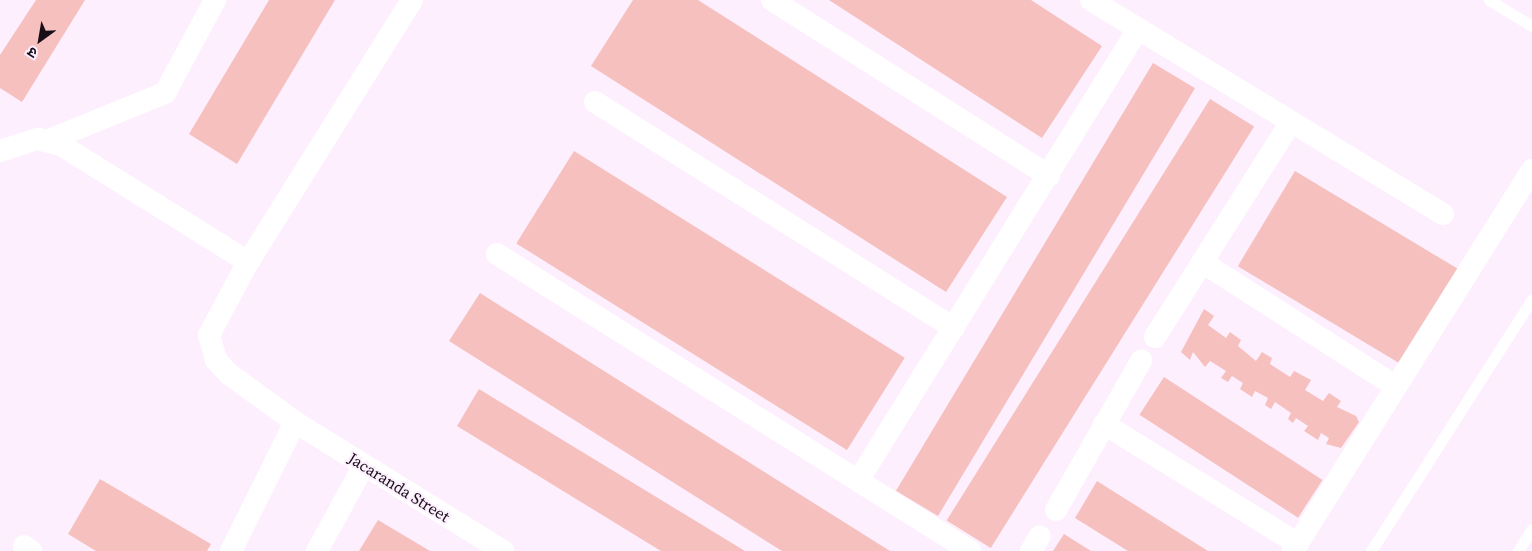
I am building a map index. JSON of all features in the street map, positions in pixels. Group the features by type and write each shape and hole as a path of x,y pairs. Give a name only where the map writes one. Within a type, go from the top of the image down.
{"street":[{"path":"0,151 24,142 49,140 165,93 215,0"},
{"name":"Jacaranda Street","path":"412,0 248,262 209,334 211,347 229,374 295,422 503,551"},
{"path":"772,0 1048,176"},
{"path":"1091,0 1442,214"},
{"path":"858,481 1138,28"},
{"path":"595,102 954,328"},
{"path":"1155,337 1291,122"},
{"path":"49,140 248,262"},
{"path":"1104,424 1296,548 1532,170"},
{"path":"496,254 970,551"},
{"path":"1202,262 1383,378"},
{"path":"1056,510 1141,360"},
{"path":"231,551 295,422"},
{"path":"317,551 364,465"}],"lane":[{"path":"1489,0 1532,26"},
{"path":"1371,551 1532,299"},
{"path":"1518,551 1532,529"}],"building":[{"path":"36,0 85,0 22,102 0,88 0,55"},
{"path":"269,0 335,0 237,164 189,134"},
{"path":"633,0 698,0 1007,197 946,292 591,66"},
{"path":"829,0 1031,0 1102,46 1042,138"},
{"path":"1153,63 1195,88 938,516 896,491"},
{"path":"1210,99 1254,127 991,548 947,520"},
{"path":"574,151 905,358 847,450 516,243"},
{"path":"1295,171 1458,269 1401,364 1238,266"},
{"path":"480,293 890,551 782,551 449,341"},
{"path":"1204,309 1214,316 1208,325 1226,338 1230,332 1241,340 1238,346 1256,361 1262,352 1272,358 1270,364 1290,377 1294,371 1311,380 1305,390 1323,401 1329,393 1341,401 1337,407 1356,416 1359,422 1341,448 1326,444 1329,438 1321,433 1318,440 1304,431 1308,426 1296,418 1293,423 1288,419 1291,413 1275,402 1271,409 1265,405 1268,398 1255,391 1252,397 1240,389 1243,383 1232,376 1228,382 1221,378 1226,371 1210,361 1205,367 1193,352 1190,360 1181,352"},
{"path":"1164,377 1323,480 1298,518 1139,415"},
{"path":"479,389 745,551 661,551 457,426"},
{"path":"100,479 211,544 207,551 96,551 68,534"},
{"path":"1097,481 1208,551 1128,551 1075,518"},
{"path":"378,520 430,551 359,551"},
{"path":"1064,534 1091,551 1053,551"}]}
